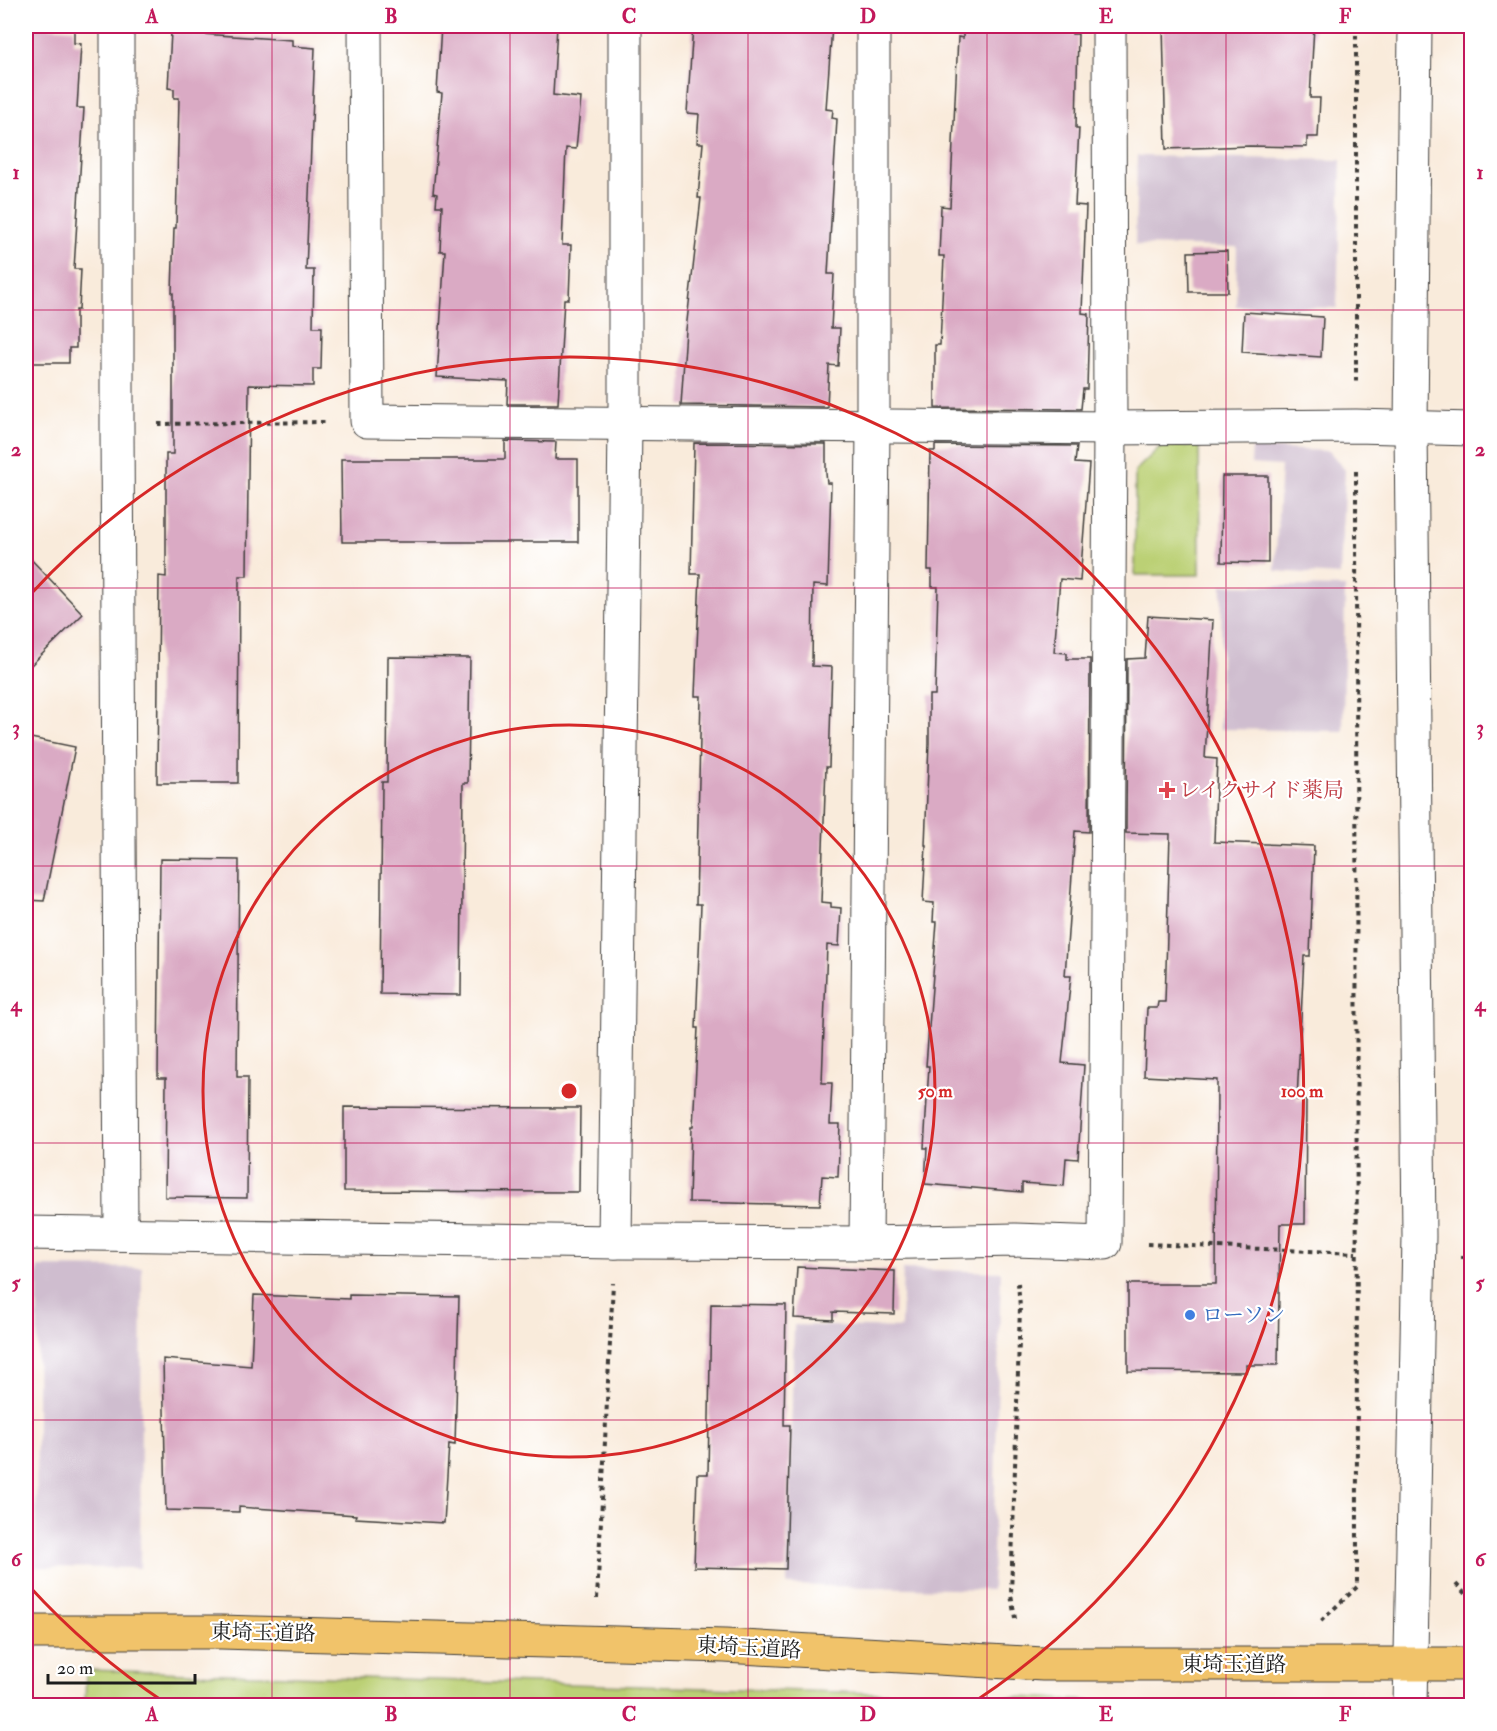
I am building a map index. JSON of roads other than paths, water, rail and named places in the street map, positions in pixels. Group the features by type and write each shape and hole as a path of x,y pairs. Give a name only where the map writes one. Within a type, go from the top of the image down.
{"highway":[{"name":"東埼玉道路","path":"26,1632 221,1632 713,1646 1043,1664 1472,1664"}],"street":[{"path":"117,26 121,1234"},
{"path":"365,26 367,422 1110,428 1356,426 1472,429"},
{"path":"615,1242 625,425 625,26"},
{"path":"866,1243 873,425 873,26"},
{"path":"26,1233 615,1242 866,1243 1015,1240 1105,1243 1110,428 1109,26"},
{"path":"1410,1706 1419,1236 1411,427 1415,26"}],"place":[{"name":"レイクサイド薬局","path":"1167,790"},
{"name":"ローソン","path":"1190,1315"}]}
